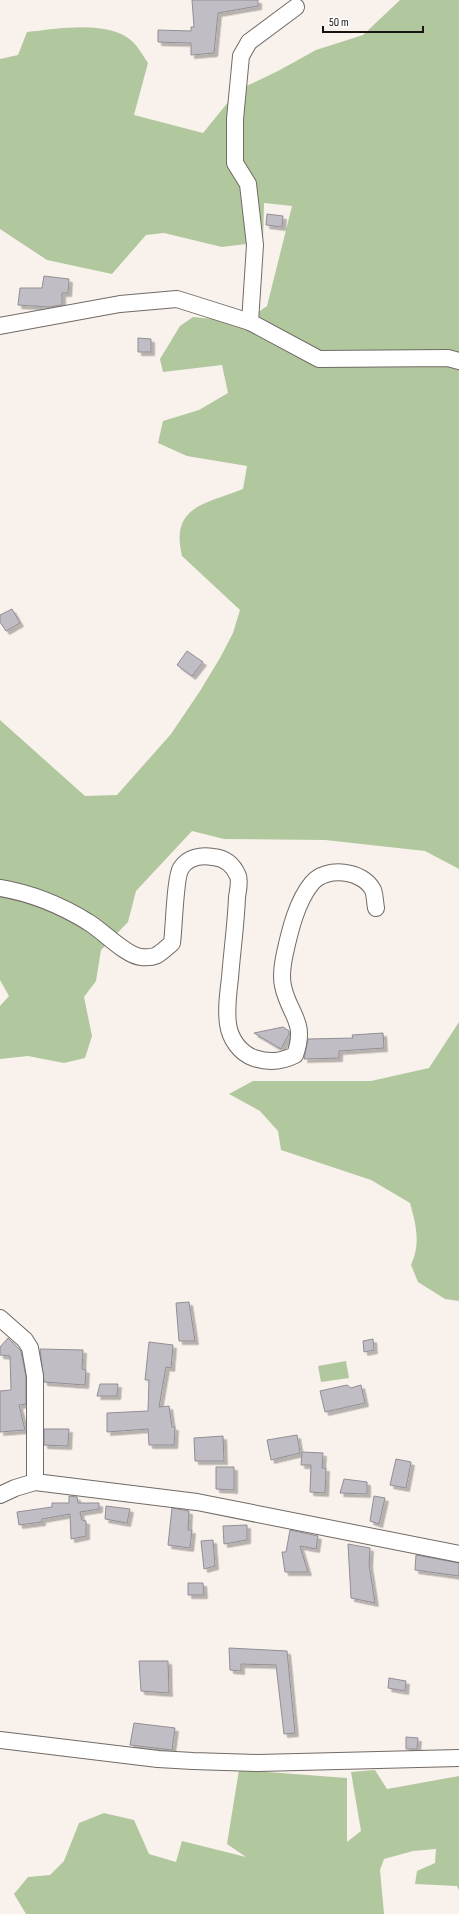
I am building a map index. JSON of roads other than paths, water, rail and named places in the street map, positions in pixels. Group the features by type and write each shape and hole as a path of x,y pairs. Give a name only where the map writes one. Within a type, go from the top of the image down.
{"street":[{"path":"250,322 256,245 248,184 235,163 235,119 241,56 249,42 296,7"},
{"path":"0,326 120,304 177,299 250,322 319,359 448,358 459,361"},
{"path":"0,888 45,901 88,922 122,948 139,958 155,958 172,943 176,885 180,869 190,859 205,856 222,858 232,865 238,877 237,904 227,1005 228,1025 233,1038 241,1051 251,1057 264,1061 284,1061 295,1055 299,1043 299,1023 283,986 284,954 302,896 314,881 329,872 346,873 363,878 373,890 376,908"},
{"path":"0,1318 25,1340 30,1348 35,1376 35,1482"},
{"path":"0,1495 15,1488 35,1482 197,1502 459,1554"},
{"path":"0,1740 158,1759 193,1761 258,1763 459,1758"}]}
